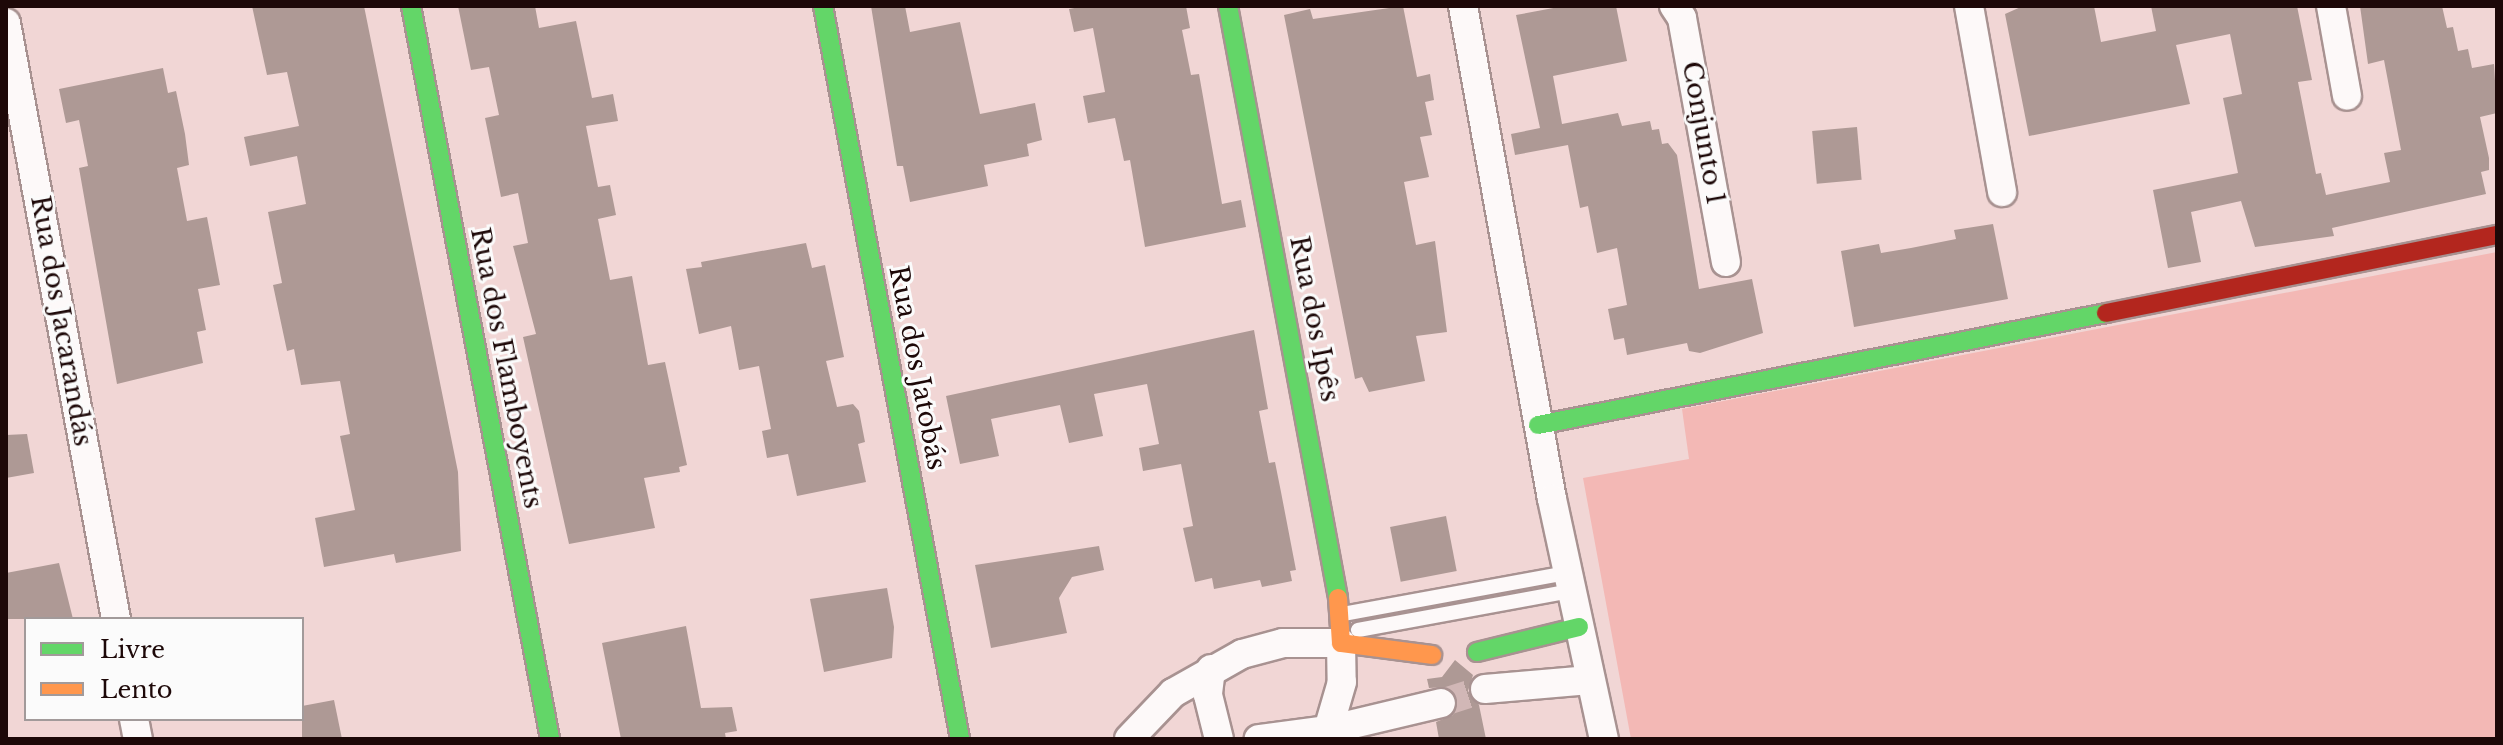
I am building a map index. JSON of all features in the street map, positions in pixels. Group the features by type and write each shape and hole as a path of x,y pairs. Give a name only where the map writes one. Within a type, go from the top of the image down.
{"street":[{"name":"Rua dos Flamboyents","path":"411,6 550,739"},
{"name":"Rua dos Jatobás","path":"823,6 960,739"},
{"name":"Rua dos Ipês","path":"1228,6 1342,614 1342,638"},
{"path":"1463,6 1538,425 1604,739"},
{"name":"Conjunto 1","path":"1674,6 1682,18 1726,262"},
{"path":"1969,6 2002,192"},
{"path":"2331,6 2347,96"},
{"name":"Rua dos Jacarandás","path":"6,23 116,617"},
{"path":"1538,425 2497,235"},
{"path":"1579,627 1483,651 1490,689 1590,680"},
{"path":"1129,739 1173,693 1211,669 1283,643 1342,638 1432,655"},
{"path":"1328,730 1342,682 1342,638"},
{"path":"1211,669 1208,695 1219,739"},
{"path":"1259,739 1328,730 1441,703"}],"lane":[{"path":"1342,614 1569,582"},
{"path":"1342,638 1569,582"}],"shaded area":[{"path":"2497,252 2497,739 1631,739 1583,478 1689,459 1682,409"}],"building":[{"path":"252,6 364,6 458,472 461,551 396,563 394,554 324,567 315,518 355,510 340,436 350,434 340,381 301,385 294,349 287,351 273,285 282,283 268,212 306,204 297,156 250,166 244,137 299,126 287,72 267,75"},
{"path":"458,6 535,6 539,28 576,21 592,98 613,94 618,121 586,126 598,187 610,185 616,215 598,219 610,280 632,276 648,365 665,362 687,465 679,467 680,472 644,478 655,528 569,544 523,337 536,334 513,246 528,243 518,193 501,197 485,118 499,115 489,67 471,70"},
{"path":"871,6 905,6 910,32 960,22 980,114 1035,103 1042,140 1027,144 1029,156 984,165 988,186 910,202 903,166 897,166"},
{"path":"1085,6 1186,6 1190,28 1182,30 1191,75 1199,74 1222,204 1241,200 1246,227 1145,247 1130,160 1124,161 1115,118 1088,123 1083,96 1105,92 1093,28 1074,32 1069,9"},
{"path":"1403,6 1417,77 1430,74 1434,100 1425,102 1432,135 1420,137 1429,177 1404,182 1416,245 1435,241 1447,332 1416,336 1425,381 1369,392 1362,377 1355,379 1284,15 1310,9 1313,19"},
{"path":"1564,6 1616,6 1627,61 1553,76 1562,124 1618,113 1622,126 1650,121 1652,130 1659,129 1662,144 1668,143 1677,155 1699,289 1752,279 1763,333 1700,353 1689,351 1687,343 1627,355 1624,338 1614,340 1608,309 1627,305 1617,248 1597,253 1588,206 1580,208 1568,145 1515,155 1511,134 1540,128 1516,15"},
{"path":"2023,6 2094,6 2101,42 2156,31 2151,6 2297,6 2312,80 2298,82 2316,174 2321,173 2326,195 2390,182 2384,153 2401,150 2384,60 2368,64 2360,6 2442,6 2447,28 2453,27 2458,51 2468,49 2472,68 2494,64 2497,113 2480,117 2489,158 2489,170 2481,172 2486,194 2332,228 2334,236 2255,247 2241,201 2191,212 2201,262 2168,268 2153,190 2238,173 2223,98 2242,94 2230,34 2176,45 2190,104 2029,136 2005,14"},
{"path":"163,68 168,93 176,91 185,134 189,165 177,168 187,221 207,217 220,285 198,289 206,330 197,332 203,363 117,384 79,168 88,166 79,120 66,123 59,89"},
{"path":"1857,127 1862,180 1817,184 1812,131"},
{"path":"1993,224 2008,299 1854,327 1841,251 1879,244 1881,253 1911,248 1956,239 1954,230"},
{"path":"806,243 812,268 825,265 844,357 826,361 837,407 853,404 859,411 865,442 858,444 866,482 797,496 788,454 767,458 762,431 771,429 759,366 739,370 731,326 699,334 686,269 702,267 701,262"},
{"path":"1254,330 1268,409 1259,411 1269,463 1275,462 1281,492 1296,570 1290,571 1292,581 1262,587 1260,580 1214,589 1212,578 1195,582 1183,528 1193,526 1181,464 1143,471 1139,448 1159,444 1147,384 1094,394 1103,436 1069,443 1060,405 991,419 999,456 960,464 946,396"},
{"path":"27,434 34,473 6,478 6,435"},
{"path":"1446,516 1457,571 1401,582 1390,527"},
{"path":"1099,546 1104,570 1072,577 1059,598 1067,633 991,648 975,565"},
{"path":"59,563 72,617 6,619 6,573"},
{"path":"887,588 894,627 892,658 824,672 810,599"},
{"path":"686,626 701,708 732,707 737,731 725,733 726,739 621,739 602,643"},
{"path":"1455,660 1473,675 1468,691 1479,705 1486,739 1439,739 1436,722 1453,715 1458,700 1447,687 1429,688 1427,679 1442,677"},
{"path":"334,700 342,739 302,739 304,706"}],"tunnel":[{"path":"1441,703 1485,689"}],"traffic: fast":[{"path":"411,6 550,739"},
{"path":"823,6 960,739"},
{"path":"1228,6 1338,598"},
{"path":"1538,425 2106,313"},
{"path":"1477,652 1579,627"}],"traffic: slow":[{"path":"1338,598 1341,643 1432,655"}],"traffic: jam":[{"path":"2106,313 2497,235"}]}
